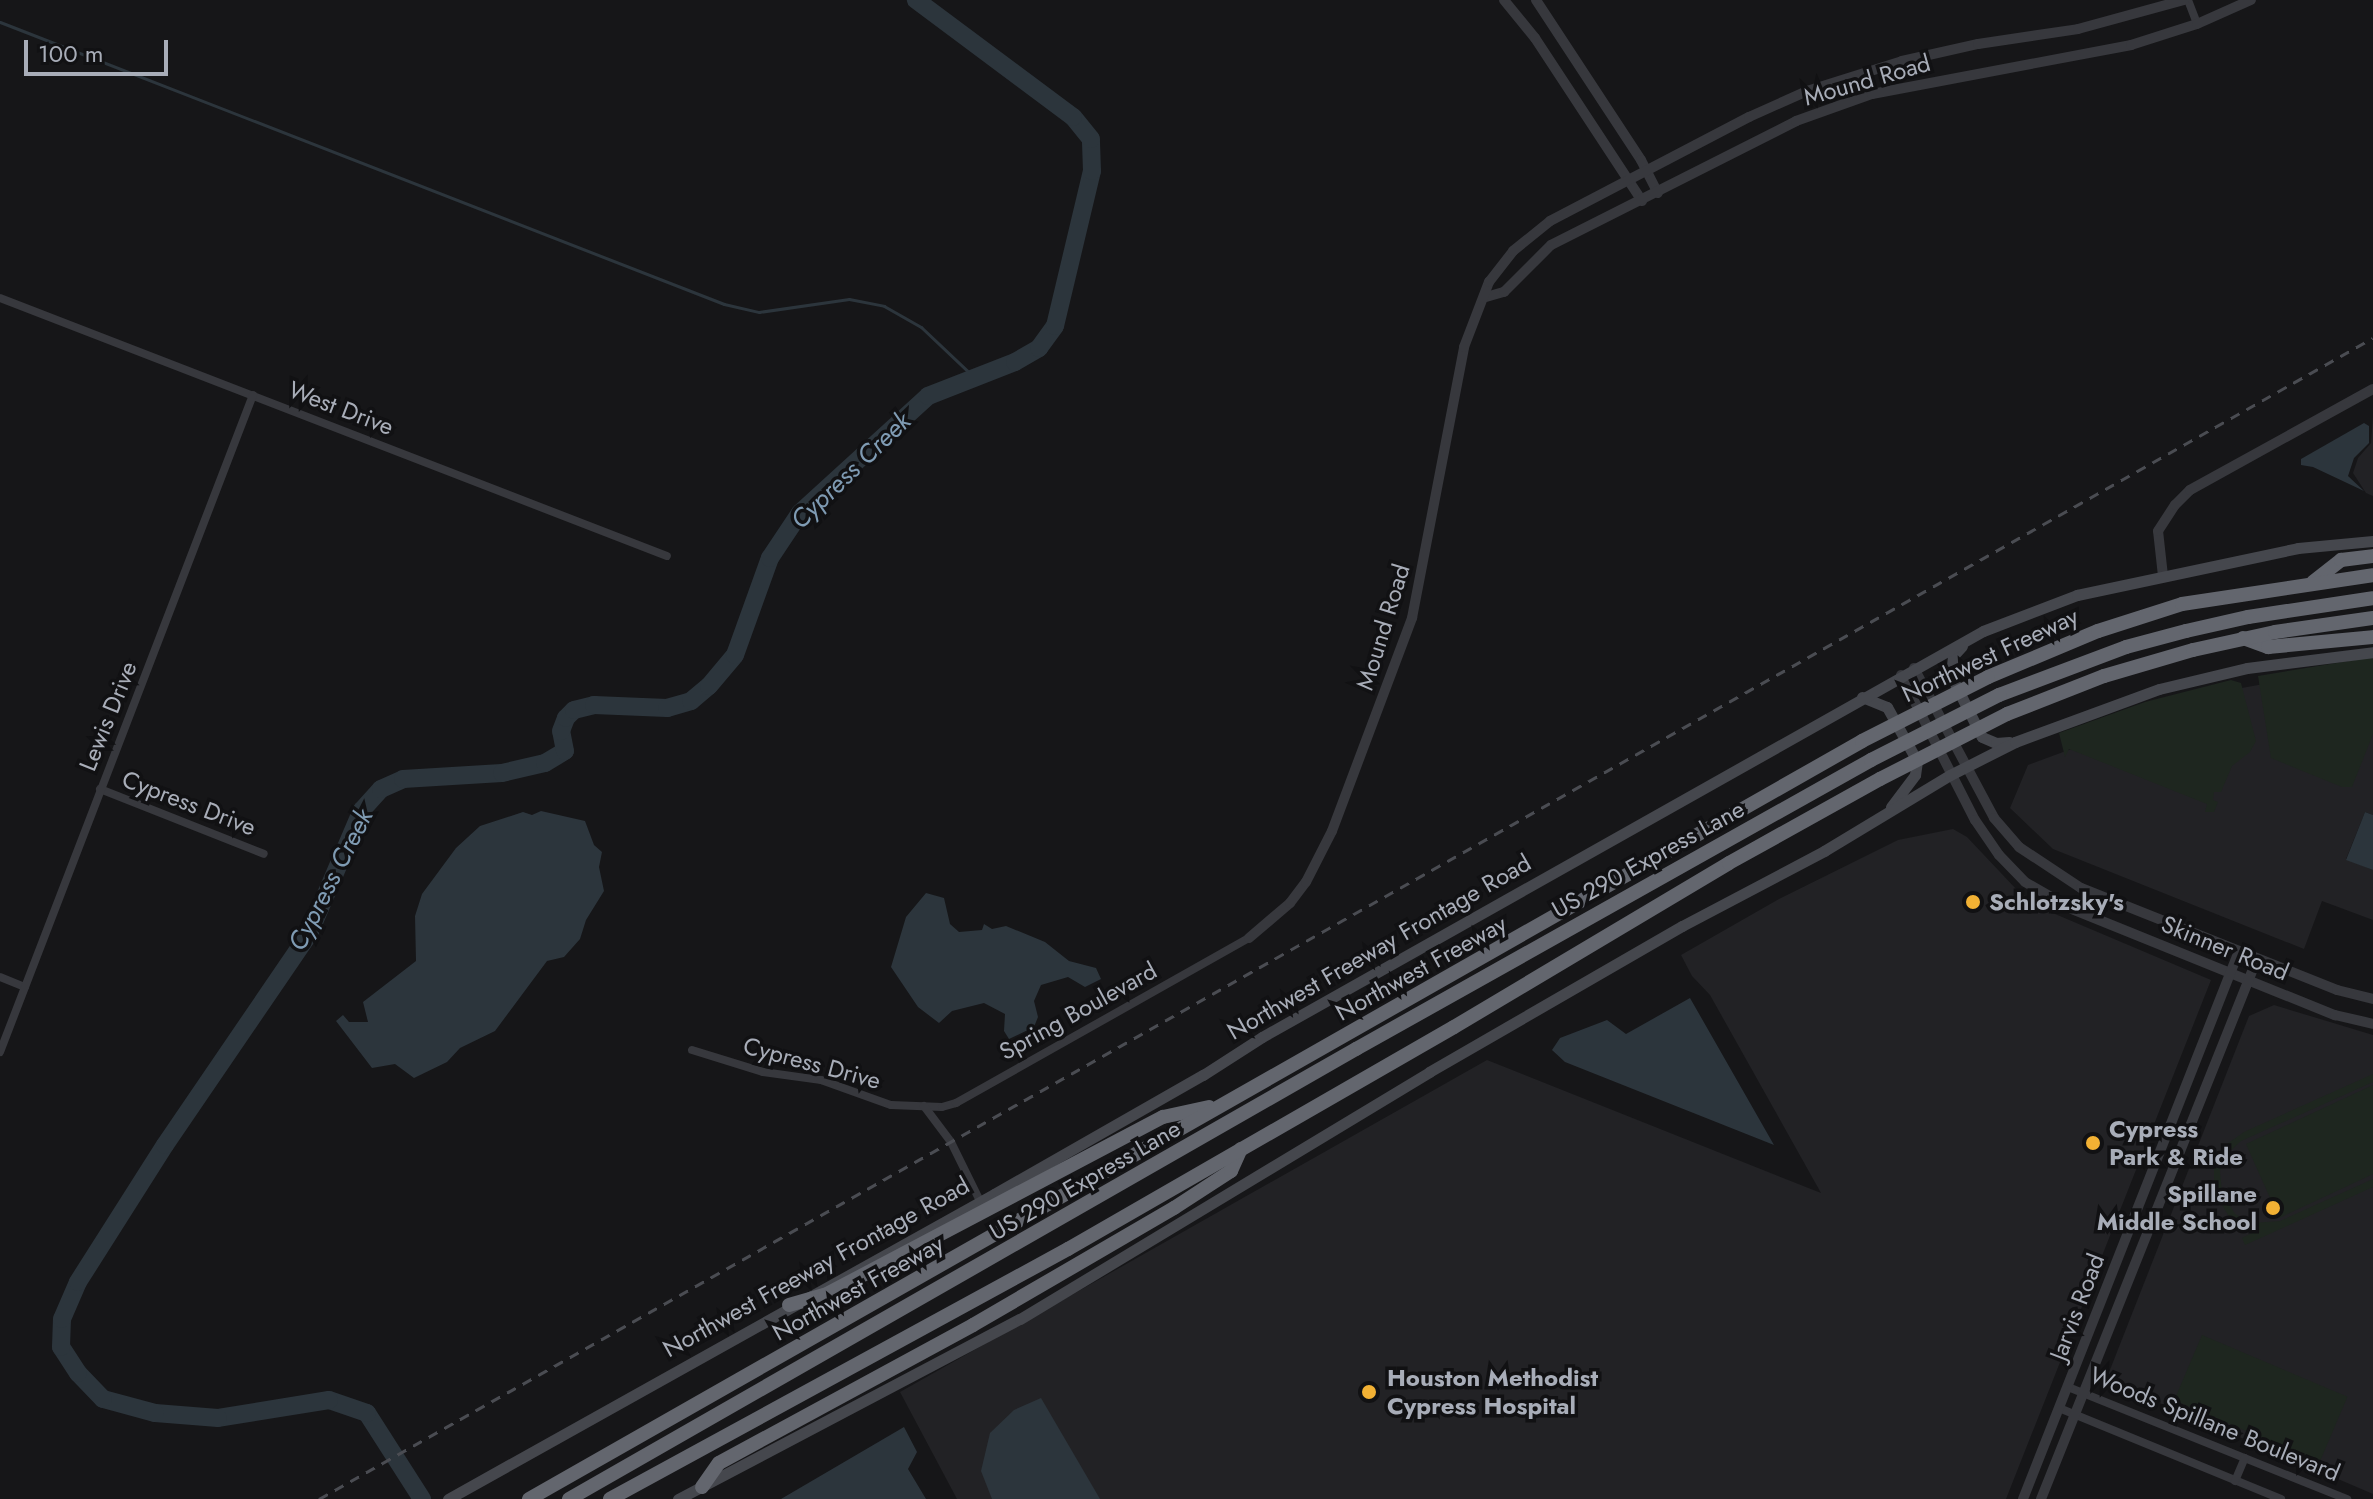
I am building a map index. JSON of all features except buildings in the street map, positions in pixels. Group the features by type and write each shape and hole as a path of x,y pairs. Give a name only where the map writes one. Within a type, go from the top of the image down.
{"highway":[{"path":"2312,582 2341,560 2373,556"},
{"name":"Northwest Freeway","path":"529,1499 1862,741 1988,677 2098,631 2182,604 2373,575"},
{"name":"US 290 Express Lane","path":"569,1499 1356,1049 1871,760 1999,695 2100,656 2186,631 2248,617 2373,598"},
{"path":"610,1499 919,1333 1506,997 1729,863 1880,779 2007,714 2140,665 2242,638 2373,618"},
{"path":"2242,638 2268,647 2373,637"},
{"path":"789,1305 825,1295 1163,1117 1221,1105"},
{"path":"702,1487 719,1463 973,1325 1174,1208 1231,1171 1241,1149"}],"main road":[{"name":"Northwest Freeway Frontage Road","path":"448,1499 789,1305 980,1201 1967,639 2077,595 2298,548 2373,541"},
{"path":"1967,639 1953,656 1951,676 1982,737 1996,743 2015,742"},
{"path":"678,1499 1020,1319 1429,1072 1682,926 1824,851 1950,775 2015,742 2159,689 2247,668 2373,652"},
{"path":"1862,697 1887,707 1917,761 1915,775 1888,810"}],"street":[{"path":"1504,0 1535,38 1642,201"},
{"path":"1536,0 1658,193"},
{"path":"2186,0 2197,24"},
{"name":"Mound Road","path":"1249,938 1290,903 1306,882 1332,831 1401,649 1422,578 1464,347 1486,297 1489,282 1513,251 1550,221 1749,117 1852,76 1944,51 2078,29 2186,0"},
{"name":"Mound Road","path":"1486,297 1504,292 1551,245 1796,121 1872,94 2131,45 2197,24 2251,0"},
{"name":"West Drive","path":"0,298 667,556"},
{"path":"2163,576 2158,531 2170,511 2190,490 2373,389"},
{"name":"Lewis Drive","path":"0,1052 253,395"},
{"name":"Skinner Road","path":"1914,668 1994,818 2019,847 2081,888 2337,990 2373,999"},
{"name":"Skinner Road","path":"1901,675 1950,775 1999,855 2025,882 2072,909 2335,1015 2373,1024"},
{"name":"Cypress Drive","path":"100,789 264,854"},
{"path":"2072,909 2081,888"},
{"name":"Spring Boulevard","path":"924,1106 956,1103 1249,938"},
{"name":"Jarvis Road","path":"2023,1499 2239,951"},
{"name":"Jarvis Road","path":"2041,1499 2257,959"},
{"path":"0,977 25,987"},
{"name":"Cypress Drive","path":"692,1050 763,1072 821,1080 891,1105 924,1106"},
{"path":"924,1106 951,1142 980,1201"},
{"path":"2155,1163 2172,1169"},
{"name":"Woods Spillane Boulevard","path":"2068,1387 2347,1499"},
{"name":"Woods Spillane Boulevard","path":"2059,1408 2281,1499"},
{"path":"2235,1481 2245,1458"}],"shaded area":[{"path":"2373,416 2373,496 2366,493 2353,473 2358,458 2371,443"},
{"path":"2364,423 2369,426 2369,443 2354,458 2348,476 2364,491 2313,467 2301,465 2301,459"},
{"path":"2373,657 2373,734 2352,787 2342,787 2271,758 2258,676"},
{"path":"2318,674 2373,674 2373,815 2365,812 2346,859 2373,870 2373,920 2322,901 2304,949 2053,849 2010,808 2028,765 2231,690"},
{"path":"2231,680 2241,683 2256,741 2250,752 2232,766 2221,792 2214,792 2213,800 2218,802 2214,812 2205,812 2207,804 2069,749 2065,757 2059,733 2145,702"},
{"path":"541,811 585,821 594,845 602,852 599,867 604,891 586,920 580,939 564,957 547,961 495,1031 460,1048 447,1062 414,1078 395,1064 372,1068 336,1021 343,1015 349,1022 368,1022 363,1002 416,961 415,916 422,894 456,848 480,826 523,812 532,815"},
{"path":"2365,812 2373,815 2373,870 2346,860"},
{"path":"1953,829 1967,837 2017,890 2048,911 2211,980 2006,1499 957,1499 900,1392 1487,1060 1821,1193 1710,995 1692,976 1681,955 1779,899 1898,840"},
{"path":"926,893 944,898 950,924 959,932 982,930 984,924 992,929 1006,926 1045,942 1069,961 1096,968 1101,979 1085,987 1068,977 1041,985 1034,1001 1038,1017 1034,1027 1009,1039 1004,1031 1005,1014 984,1003 952,1011 939,1023 918,1007 891,967 906,917"},
{"path":"1690,998 1774,1145 1565,1062 1552,1050 1560,1038 1607,1020 1626,1034"},
{"name":"Spillane Middle School","path":"2274,1005 2373,1035 2373,1494 2106,1380 2249,1016"},
{"path":"2373,1074 2373,1082 2241,1141 2227,1154 2220,1171 2222,1192 2235,1214 2253,1223 2280,1221 2373,1179 2373,1187 2245,1245 2242,1238 2258,1230 2230,1218 2214,1192 2214,1168 2224,1146 2244,1132"},
{"path":"2373,1085 2373,1174 2279,1218 2246,1144"},
{"path":"2202,1335 2347,1397 2320,1462 2174,1400"},
{"path":"1041,1398 1100,1499 992,1499 981,1471 990,1433 1014,1410"},
{"path":"904,1427 917,1452 908,1469 926,1499 781,1499"}],"waterway":[{"name":"Cypress Creek","path":"422,1499 367,1413 329,1400 218,1418 155,1413 103,1399 78,1373 61,1347 62,1319 78,1282 165,1145 309,934 362,810 381,789 403,779 502,773 545,763 565,751 561,731 566,718 574,710 594,705 667,708 691,701 709,686 735,655 770,558 800,513 928,396 1015,362 1039,348 1055,326 1092,171 1091,139 1073,117 916,0"},
{"path":"0,22 724,304 759,312 849,299 884,306 921,327 975,378"}],"railway":[{"path":"319,1499 2373,338"}],"place":[{"name":"Schlotzsky's","path":"1973,902"},
{"name":"Cypress Park & Ride","path":"2093,1143"},
{"name":"Spillane Middle School","path":"2273,1208"},
{"name":"Houston Methodist Cypress Hospital","path":"1369,1392"}]}
